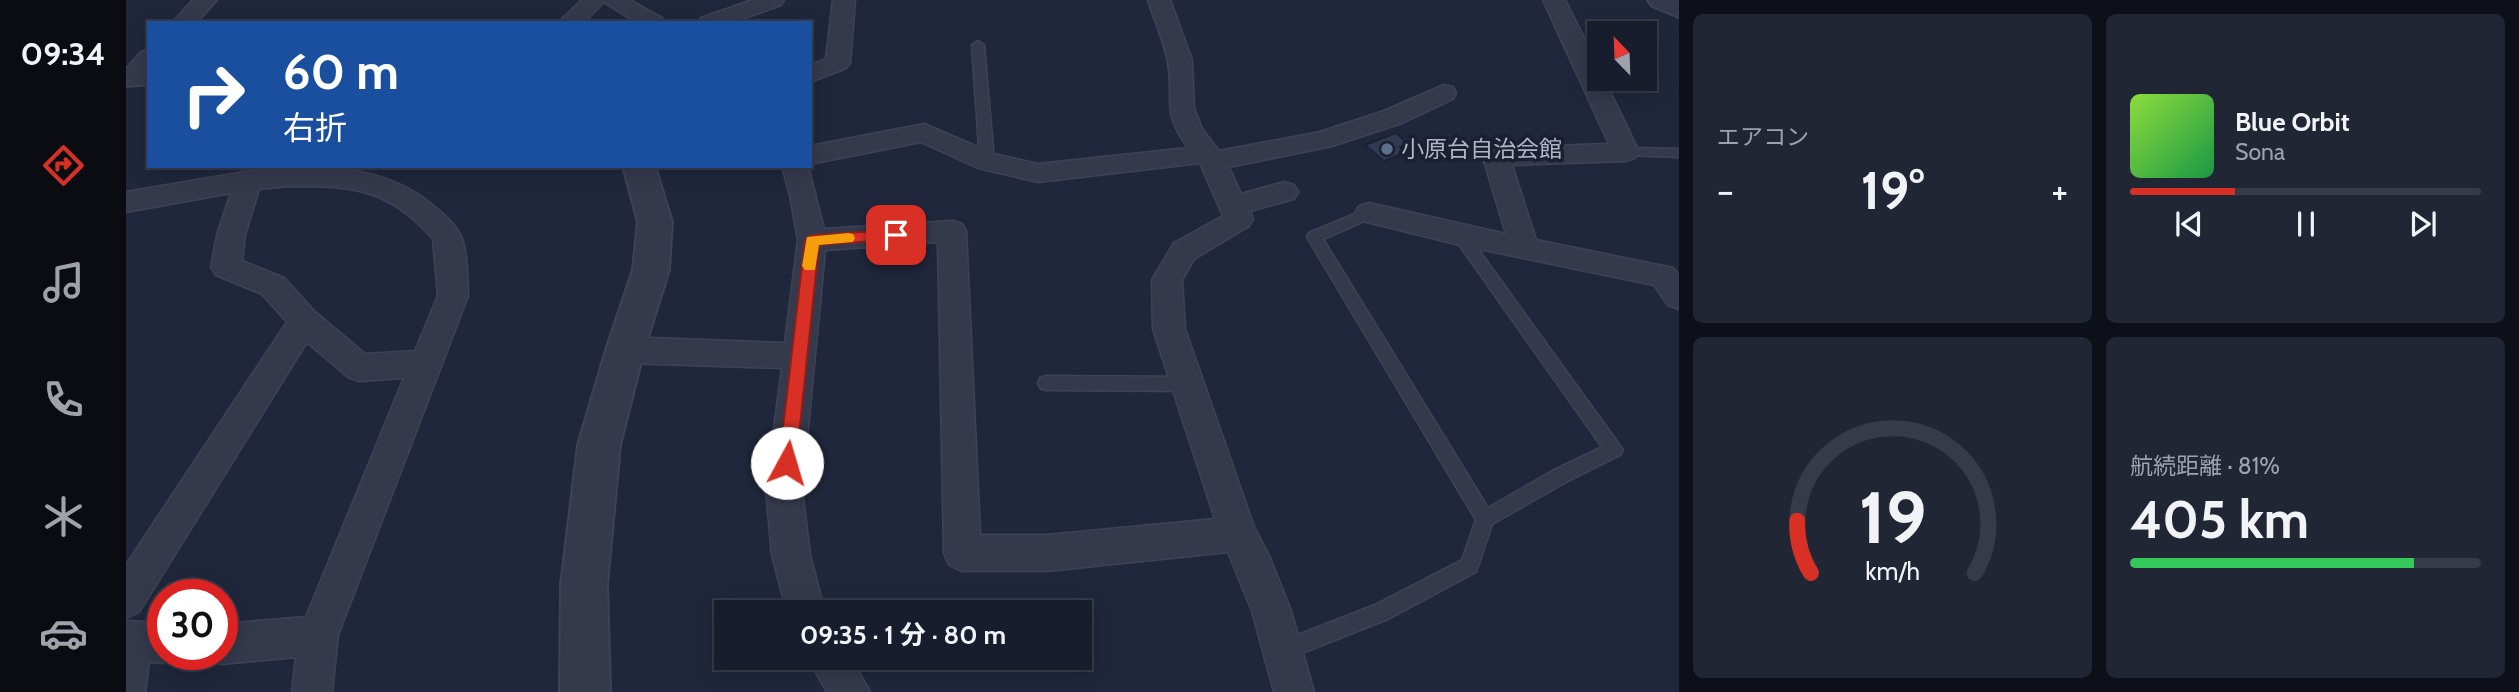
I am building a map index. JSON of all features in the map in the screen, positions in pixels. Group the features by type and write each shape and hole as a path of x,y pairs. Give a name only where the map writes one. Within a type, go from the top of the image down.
{"street":[{"path":"185,21 206,0"},
{"path":"571,21 595,0"},
{"path":"614,0 651,21"},
{"path":"715,21 773,0"},
{"path":"812,73 838,64 844,0"},
{"path":"1159,0 1180,60 1181,108 1190,132 1210,157 1239,219 1184,251 1167,280 1169,329 1238,534 1250,555 1284,650 1294,692"},
{"path":"1524,247 1496,157 1626,152 1554,0"},
{"path":"1662,0 1679,9"},
{"path":"812,155 923,133 987,162 1038,173 1210,157 1323,140 1392,117 1444,93"},
{"path":"575,688 588,528 599,444 651,270 655,222 640,168"},
{"path":"796,168 804,195 812,240 784,489 791,555 803,600"},
{"path":"126,202 248,182 310,176 355,178 385,186 422,206 448,239 453,296 318,635 312,692"},
{"path":"248,182 231,235 226,267 273,286 304,321 359,368 425,364"},
{"path":"1233,206 1284,192"},
{"path":"1369,213 1460,235 1663,276 1679,297"},
{"path":"812,240 951,231 962,553 1047,553 1238,534"},
{"path":"126,599 304,321"},
{"path":"625,350 800,356"},
{"path":"238,642 318,635"},
{"path":"126,690 140,641"},
{"path":"836,670 850,692"}],"lane":[{"path":"978,45 987,162"},
{"path":"1626,152 1673,152 1679,166"},
{"path":"1369,213 1314,237 1485,519"},
{"path":"1284,650 1381,612 1469,566 1485,519 1560,476 1614,450 1460,235"},
{"path":"1045,383 1189,384"}],"building":[{"name":"小原台自治会館","path":"1396,133 1408,144 1400,147 1407,152 1384,161 1365,145"}],"slow traffic":[{"path":"810,266 812,240 848,238"}],"place":[{"name":"小原台自治会館","path":"1387,149"}],"route":[{"path":"787,463 812,240 896,235"}]}
